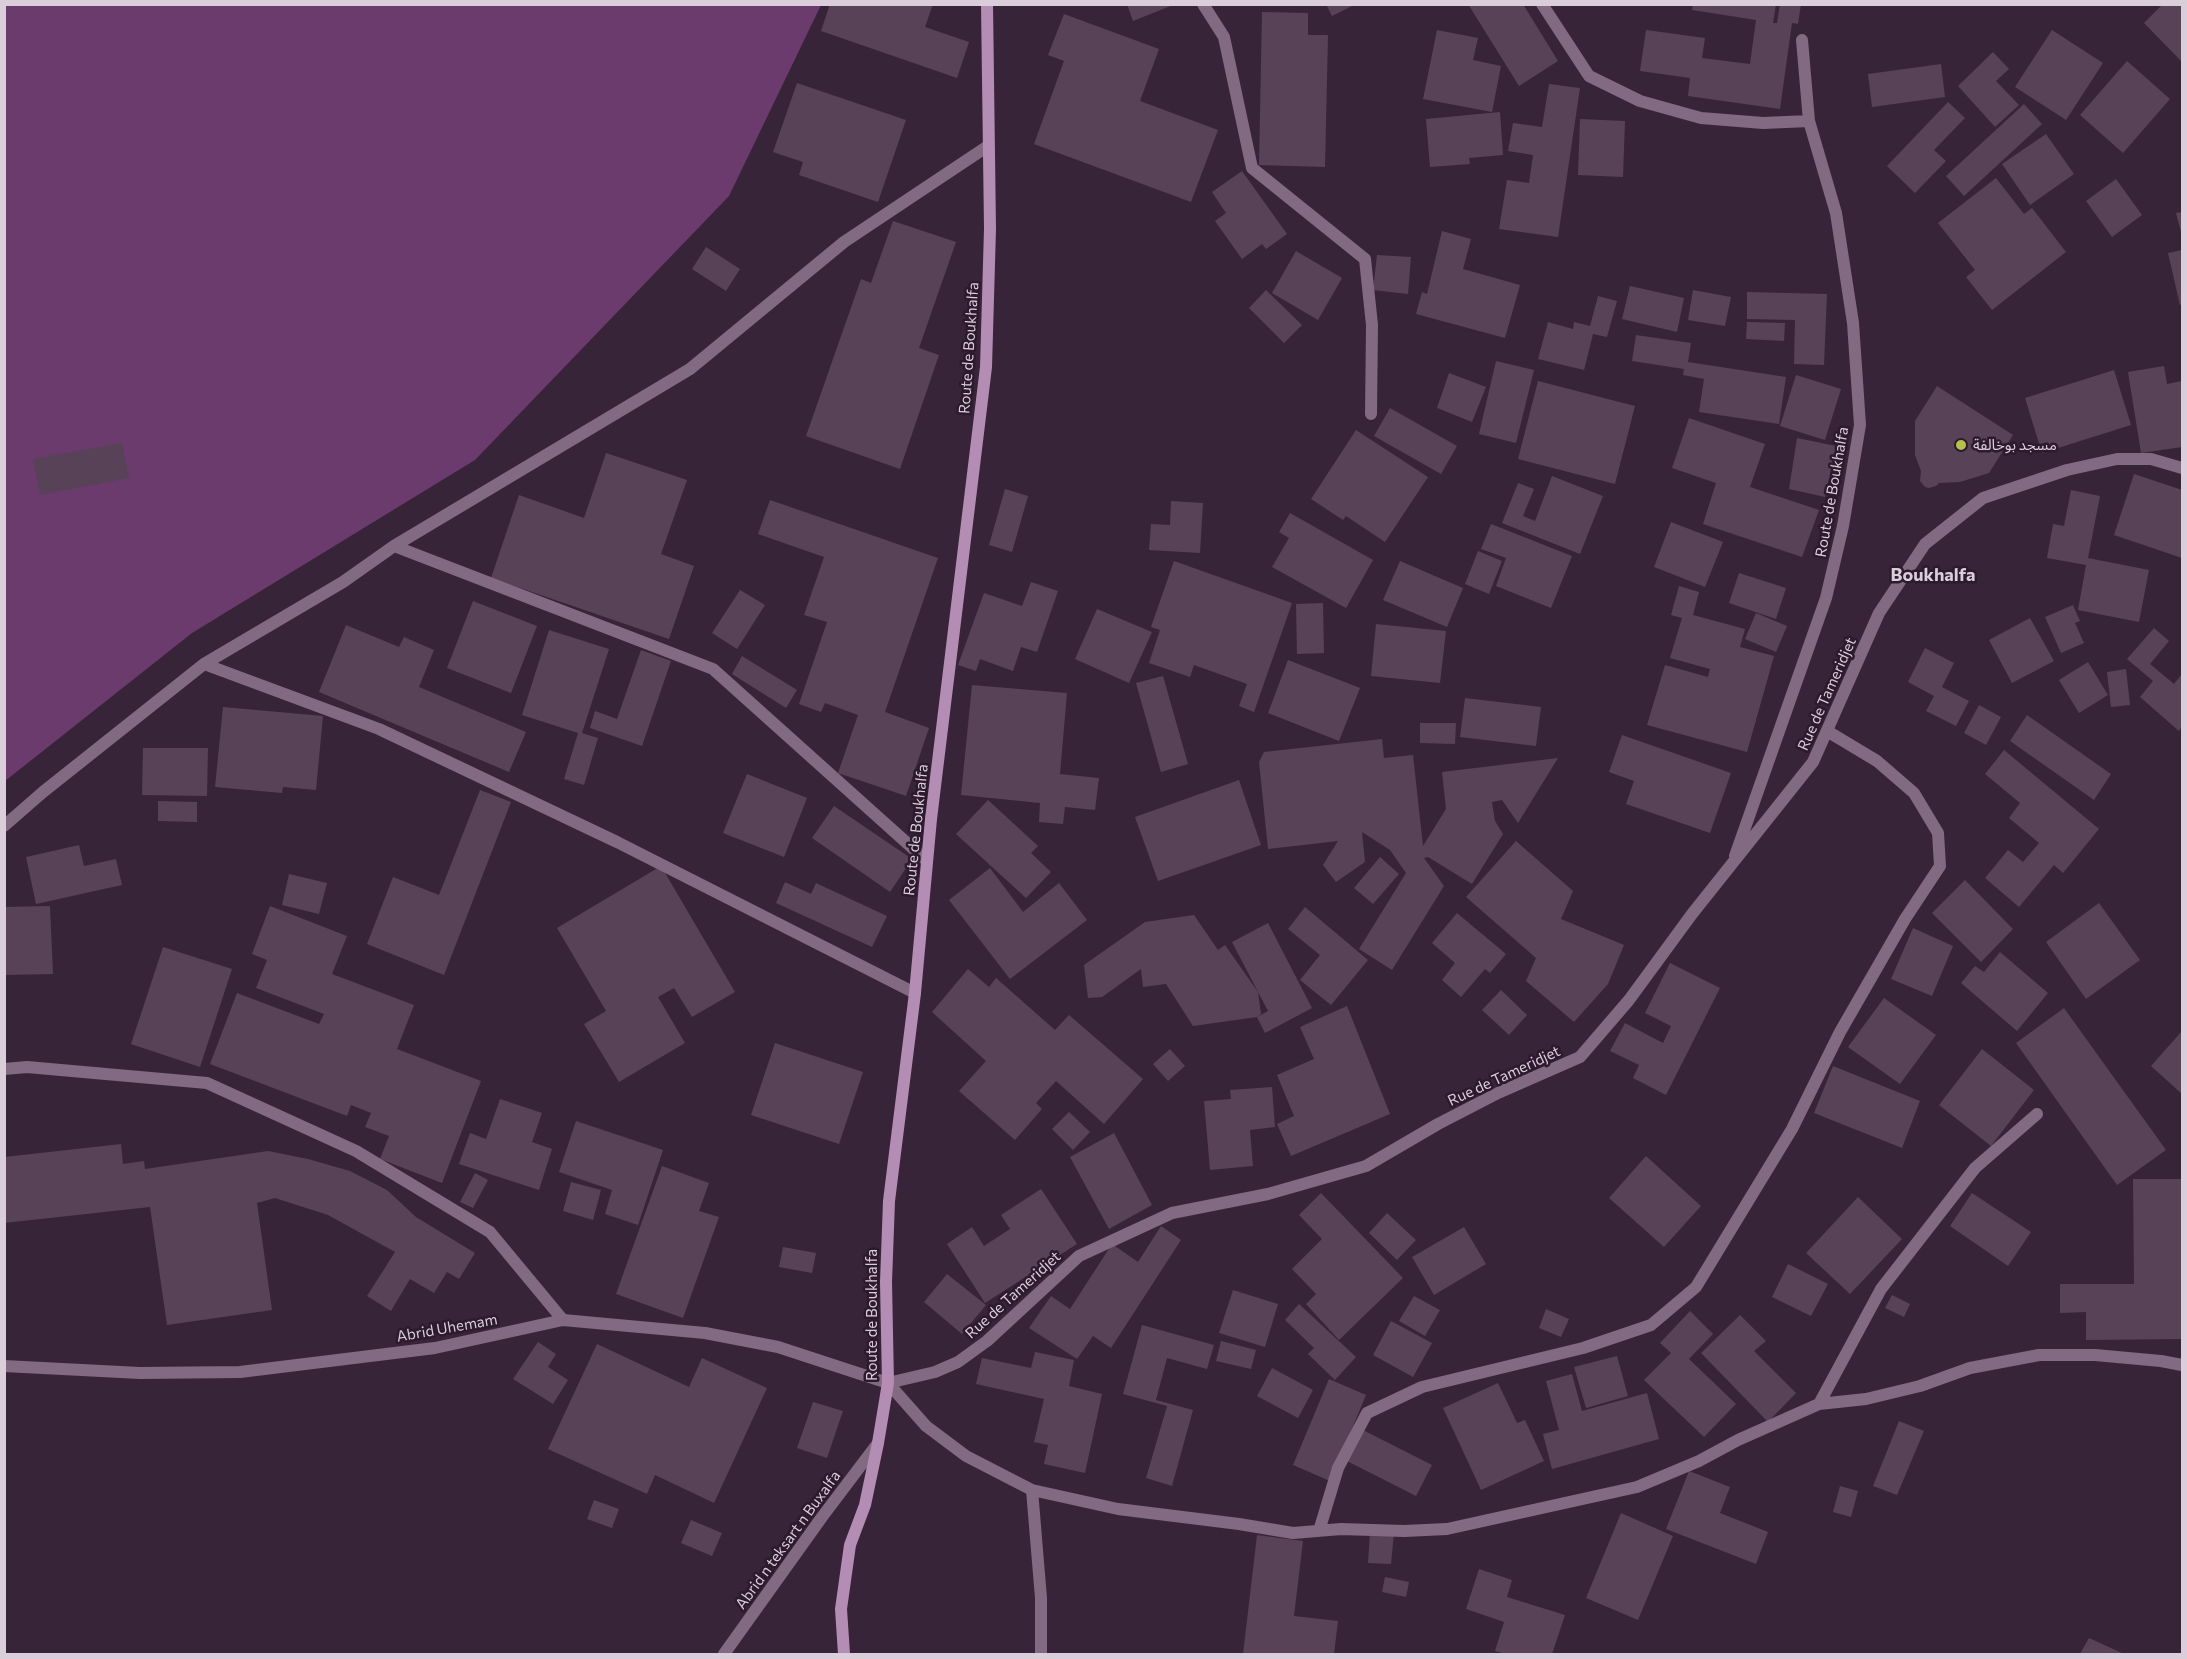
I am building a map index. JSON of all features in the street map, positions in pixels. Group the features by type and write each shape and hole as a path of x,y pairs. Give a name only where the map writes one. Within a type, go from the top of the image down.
{"main road":[{"name":"Route de Boukhalfa","path":"844,1654 842,1609 850,1545 865,1504 888,1383 886,1282 889,1201 986,367 990,229 987,4"}],"street":[{"path":"1203,4 1224,37 1252,168 1365,260 1372,325 1371,414"},
{"path":"1542,4 1589,76 1640,101 1701,118 1763,123 1809,122"},
{"name":"Route de Boukhalfa","path":"1731,865 1826,598 1843,526 1860,425 1853,324 1836,213 1809,122 1802,40"},
{"path":"4,826 43,792 204,664 343,582 394,546 690,369 844,242 988,146"},
{"name":"Rue de Tameridjet","path":"888,1383 935,1372 958,1362 987,1341 1079,1256 1172,1213 1268,1194 1366,1166 1458,1114 1580,1058 1629,1000 1692,914 1814,762 1879,613 1925,544 1983,498 2067,470 2117,459 2151,459 2182,468"},
{"path":"394,546 713,669 927,861"},
{"path":"204,664 379,729 617,842 915,993"},
{"path":"1319,1531 1338,1468 1367,1413 1422,1387 1583,1348 1651,1324 1696,1287 1792,1129 1840,1032 1905,919 1940,866 1938,833 1914,793 1877,761 1827,731"},
{"path":"4,1069 27,1067 207,1083 356,1151 490,1232 563,1320"},
{"path":"1819,1404 1881,1289 1976,1168 2037,1114"},
{"name":"Abrid Uhemam","path":"4,1366 140,1373 240,1371 435,1348 563,1320 705,1333 778,1347 888,1383"},
{"path":"888,1383 926,1426 966,1456 1032,1490 1118,1509 1293,1533 1447,1529 1637,1487 1699,1461 1738,1440 1819,1404 1866,1400 1920,1386 1970,1368 2039,1355 2094,1354 2182,1365"},
{"name":"Abrid n teksart n Buxalfa","path":"724,1654 878,1443"},
{"path":"1032,1490 1041,1598 1041,1654"}],"shaded area":[{"path":"5,5 821,5 729,196 475,460 192,633 5,781"}],"building":[{"path":"830,4 933,4 925,27 969,42 957,78 821,31"},
{"path":"1127,4 1173,4 1173,5 1133,21"},
{"path":"1326,4 1356,4 1332,16"},
{"path":"1468,4 1523,4 1558,61 1519,86"},
{"path":"1693,4 1776,4 1773,23 1777,23 1780,4 1801,4 1798,24 1792,23 1780,109 1688,96 1690,78 1640,71 1646,30 1705,38 1702,58 1750,64 1756,20 1692,10"},
{"path":"2162,5 2182,5 2182,62 2144,23"},
{"path":"1262,12 1308,13 1308,35 1328,35 1325,167 1259,165"},
{"path":"1064,14 1159,49 1140,101 1218,130 1191,202 1034,144 1064,61 1048,55"},
{"path":"1437,30 1478,38 1473,60 1501,66 1492,112 1423,99"},
{"path":"2052,30 2103,63 2066,120 2015,87"},
{"path":"1993,52 2009,69 1996,81 2019,105 1995,127 1958,86"},
{"path":"2127,61 2170,99 2123,153 2080,115"},
{"path":"1941,64 1945,97 1872,107 1868,74"},
{"path":"797,83 906,120 878,202 799,175 803,162 773,152"},
{"path":"1549,84 1580,88 1558,237 1499,229 1507,180 1529,183 1533,155 1508,151 1513,123 1542,127"},
{"path":"1948,102 1965,118 1934,150 1946,161 1915,193 1887,166"},
{"path":"2024,104 2042,124 1964,196 1946,176"},
{"path":"1500,112 1503,155 1469,158 1470,164 1430,167 1426,119"},
{"path":"1580,119 1625,121 1623,177 1578,175"},
{"path":"2046,134 2074,174 2030,205 2002,164"},
{"path":"1242,171 1287,234 1266,249 1262,244 1242,259 1215,221 1226,213 1212,192"},
{"path":"1996,178 2024,214 2032,208 2066,252 1992,310 1966,277 1975,270 1938,223"},
{"path":"2116,179 2142,215 2112,237 2086,201"},
{"path":"2182,212 2182,236 2176,213"},
{"path":"893,221 956,242 919,348 939,355 900,469 806,436 861,279 871,283"},
{"path":"1442,231 1471,239 1463,269 1520,285 1505,338 1416,314 1422,292 1427,294"},
{"path":"706,247 740,269 726,291 692,269"},
{"path":"2182,250 2182,304 2180,305 2168,253"},
{"path":"1296,251 1342,278 1318,320 1272,293"},
{"path":"1377,255 1411,257 1408,294 1373,290"},
{"path":"1630,286 1684,298 1677,332 1622,319"},
{"path":"1266,290 1302,325 1284,343 1249,308"},
{"path":"1693,290 1731,297 1725,326 1688,320"},
{"path":"1747,292 1827,294 1824,365 1794,364 1795,320 1747,319"},
{"path":"1598,296 1617,301 1607,337 1593,334 1584,370 1538,359 1548,322 1573,329 1574,322 1590,326"},
{"path":"1747,322 1785,323 1784,341 1746,339"},
{"path":"1636,335 1691,343 1688,362 1786,377 1779,424 1699,412 1704,379 1683,375 1684,369 1632,361"},
{"path":"1496,361 1534,370 1516,443 1479,434"},
{"path":"2164,366 2167,384 2182,381 2182,447 2141,453 2128,372"},
{"path":"2114,370 2131,425 2042,453 2025,398"},
{"path":"1449,373 1486,387 1472,422 1437,408"},
{"path":"1796,375 1841,389 1825,440 1780,426"},
{"path":"1538,381 1635,406 1615,484 1518,459"},
{"name":"مسجد بوخالفة","path":"1937,386 2013,435 1989,473 1960,482 1939,483 1929,488 1920,481 1921,471 1915,455 1915,421"},
{"path":"1390,408 1457,446 1441,474 1374,436"},
{"path":"1689,418 1765,444 1750,487 1819,510 1802,557 1703,524 1716,483 1672,468"},
{"path":"1356,430 1428,477 1385,542 1346,516 1343,520 1311,499"},
{"path":"1797,438 1836,446 1825,497 1789,489"},
{"path":"122,443 129,478 40,495 33,459"},
{"path":"606,453 687,480 661,554 694,566 669,639 491,578 519,495 584,518"},
{"path":"2134,474 2182,490 2182,558 2114,535"},
{"path":"1552,476 1603,496 1580,554 1502,523 1518,483 1534,489 1523,516 1535,521"},
{"path":"1005,489 1028,496 1012,552 989,545"},
{"path":"2071,490 2100,496 2088,558 2149,570 2139,622 2078,610 2086,565 2047,558 2053,524 2064,526"},
{"path":"770,500 938,558 885,712 929,728 906,796 838,773 858,715 825,703 821,712 799,704 827,622 804,615 824,557 758,534"},
{"path":"1171,501 1203,503 1200,553 1149,550 1151,524 1170,525"},
{"path":"1290,513 1373,560 1346,608 1272,567 1289,538 1279,532"},
{"path":"1671,522 1723,542 1705,587 1654,567"},
{"path":"1491,524 1572,556 1551,608 1496,586 1506,558 1481,549"},
{"path":"1478,551 1502,561 1489,594 1465,584"},
{"path":"1174,561 1292,603 1254,712 1239,706 1247,684 1194,665 1190,677 1149,663 1160,630 1151,627"},
{"path":"1400,561 1463,588 1447,627 1383,600"},
{"path":"1739,573 1786,588 1776,619 1729,603"},
{"path":"1031,582 1058,591 1037,652 1021,647 1013,671 980,659 976,671 958,665 984,593 1022,606"},
{"path":"1679,586 1699,592 1693,615 1745,629 1740,647 1774,656 1747,752 1647,725 1665,665 1708,677 1710,669 1670,658 1682,618 1671,615"},
{"path":"740,590 765,605 737,649 712,633"},
{"path":"473,601 537,626 511,693 447,668"},
{"path":"1323,603 1324,653 1297,654 1296,604"},
{"path":"2073,605 2080,621 2075,623 2084,643 2061,653 2045,617"},
{"path":"1097,609 1152,632 1129,683 1075,659"},
{"path":"1756,613 1787,626 1776,652 1745,639"},
{"path":"2030,618 2054,661 2012,683 1989,640"},
{"path":"1376,624 1446,631 1440,683 1371,676"},
{"path":"346,625 399,647 404,637 434,650 419,687 526,732 509,772 319,692"},
{"path":"2154,628 2169,641 2150,664 2174,684 2182,674 2182,726 2179,731 2140,697 2153,681 2127,659"},
{"path":"549,630 609,649 582,733 598,738 584,785 564,779 578,733 522,715"},
{"path":"1925,648 1954,663 1942,687 1969,701 1956,726 1926,711 1934,696 1908,682"},
{"path":"641,650 671,661 642,746 590,728 595,711 617,719"},
{"path":"742,656 797,690 786,708 732,674"},
{"path":"1288,660 1360,688 1339,741 1268,713"},
{"path":"2088,662 2108,695 2079,713 2059,680"},
{"path":"2126,669 2130,705 2111,707 2107,672"},
{"path":"1163,676 1188,764 1161,772 1136,683"},
{"path":"972,685 1067,693 1060,774 1099,778 1095,810 1065,807 1063,824 1039,822 1040,803 961,795"},
{"path":"1465,698 1541,707 1536,746 1460,737"},
{"path":"1979,705 2001,717 1986,745 1964,733"},
{"path":"223,707 323,716 316,790 283,787 282,793 215,787"},
{"path":"2027,715 2111,774 2094,800 2010,741"},
{"path":"1420,723 1456,723 1455,744 1420,743"},
{"path":"1622,735 1731,773 1710,833 1626,804 1634,781 1609,772"},
{"path":"1382,739 1384,758 1413,755 1423,846 1446,809 1442,772 1558,758 1518,823 1502,800 1492,802 1495,821 1503,834 1472,884 1428,857 1424,858 1444,886 1392,970 1359,949 1406,873 1390,850 1362,832 1365,862 1336,882 1323,865 1338,841 1268,849 1259,762 1264,752"},
{"path":"143,748 208,748 207,796 142,795"},
{"path":"2004,750 2099,829 2063,873 2054,865 2019,907 1985,878 2008,850 2023,862 2039,843 2009,818 2020,803 1985,774"},
{"path":"747,774 807,798 784,857 723,833"},
{"path":"1239,780 1261,845 1158,881 1135,817"},
{"path":"480,790 511,802 444,975 367,944 393,877 439,895"},
{"path":"988,800 1038,846 1031,853 1051,872 1026,898 956,834"},
{"path":"158,801 197,802 197,822 158,821"},
{"path":"834,806 912,859 890,892 812,838"},
{"path":"1516,841 1573,891 1561,919 1624,945 1608,984 1574,1022 1526,981 1536,958 1466,897"},
{"path":"79,845 84,866 116,859 122,885 36,904 26,857"},
{"path":"1380,857 1399,874 1373,904 1354,888"},
{"path":"661,866 735,992 692,1017 674,988 658,997 685,1043 619,1082 584,1024 606,1011 557,928"},
{"path":"990,868 1023,912 1059,883 1087,920 1010,979 949,900"},
{"path":"289,874 327,883 319,914 282,905"},
{"path":"1965,880 2013,929 1981,962 1932,913"},
{"path":"785,882 811,894 816,883 887,916 872,947 776,903"},
{"path":"2099,903 2140,960 2086,999 2046,942"},
{"path":"50,906 53,974 4,975 4,907"},
{"path":"270,906 347,936 332,974 414,1005 397,1049 481,1081 442,1183 380,1159 389,1136 365,1127 371,1113 351,1105 347,1116 210,1064 237,993 319,1024 324,1014 256,988 267,960 252,954"},
{"path":"1305,907 1368,960 1331,1005 1300,980 1320,955 1288,929"},
{"path":"1457,913 1506,954 1490,973 1485,969 1461,997 1442,980 1455,963 1432,943"},
{"path":"1194,915 1218,950 1225,945 1258,992 1261,1014 1257,1017 1193,1026 1166,984 1143,987 1141,969 1102,997 1088,998 1084,965 1145,922"},
{"path":"1268,923 1312,1008 1265,1033 1257,1017 1268,1011 1232,942"},
{"path":"1913,928 1953,946 1932,996 1891,979"},
{"path":"163,947 232,969 200,1067 131,1044"},
{"path":"2000,952 2048,993 2017,1031 1961,983 1975,966 1984,972"},
{"path":"1670,963 1720,988 1666,1095 1633,1078 1639,1065 1610,1051 1625,1023 1663,1043 1671,1026 1645,1013"},
{"path":"968,969 989,987 996,978 1055,1030 1069,1015 1143,1079 1104,1124 1056,1081 1036,1103 1042,1109 1015,1140 959,1091 986,1061 932,1012"},
{"path":"1501,990 1527,1015 1509,1035 1482,1010"},
{"path":"1884,998 1936,1035 1900,1084 1848,1047"},
{"path":"1347,1006 1390,1114 1291,1156 1277,1124 1294,1116 1277,1075 1314,1059 1300,1027"},
{"path":"2064,1008 2166,1150 2117,1185 2016,1043"},
{"path":"2182,1031 2182,1094 2151,1066"},
{"path":"775,1043 863,1072 839,1144 751,1115"},
{"path":"1170,1049 1185,1066 1168,1081 1153,1064"},
{"path":"1982,1049 2034,1090 1991,1146 1939,1105"},
{"path":"1833,1066 1920,1101 1902,1148 1814,1113"},
{"path":"1272,1087 1275,1127 1250,1130 1253,1166 1210,1170 1204,1101 1231,1099 1230,1090"},
{"path":"500,1099 542,1113 532,1142 552,1149 539,1190 459,1164 470,1133 486,1139"},
{"path":"1069,1112 1090,1132 1073,1150 1052,1129"},
{"path":"576,1121 663,1150 638,1225 605,1214 612,1190 559,1172"},
{"path":"1114,1133 1152,1205 1109,1229 1070,1157"},
{"path":"121,1144 123,1164 144,1161 145,1169 268,1151 350,1171 387,1190 416,1217 475,1253 459,1279 447,1272 434,1293 410,1279 391,1311 367,1296 395,1252 328,1215 275,1198 257,1203 272,1310 167,1325 150,1207 4,1223 4,1157"},
{"path":"1646,1156 1701,1206 1664,1247 1609,1198"},
{"path":"662,1166 709,1183 699,1211 719,1217 683,1318 616,1294"},
{"path":"475,1173 488,1180 473,1208 460,1202"},
{"path":"2133,1179 2182,1179 2182,1339 2086,1340 2086,1312 2060,1313 2060,1284 2134,1284"},
{"path":"571,1182 601,1190 593,1220 563,1211"},
{"path":"1041,1189 1077,1244 985,1303 947,1244 972,1227 984,1246 1010,1229 1001,1215"},
{"path":"1321,1193 1403,1278 1339,1340 1306,1304 1316,1294 1292,1269 1322,1239 1299,1215"},
{"path":"1972,1193 2031,1232 2008,1266 1950,1226"},
{"path":"1858,1197 1902,1239 1850,1294 1806,1253"},
{"path":"1387,1213 1416,1240 1397,1260 1369,1233"},
{"path":"1161,1226 1181,1240 1111,1348 1093,1336 1077,1359 1029,1328 1051,1296 1070,1309 1112,1244 1138,1262"},
{"path":"1464,1227 1486,1264 1434,1295 1412,1257"},
{"path":"783,1247 816,1253 812,1273 779,1267"},
{"path":"1788,1264 1828,1284 1811,1316 1772,1297"},
{"path":"947,1274 986,1305 962,1334 924,1302"},
{"path":"1233,1290 1278,1304 1265,1347 1219,1333"},
{"path":"1892,1295 1910,1304 1904,1317 1885,1308"},
{"path":"1414,1296 1440,1310 1425,1336 1399,1321"},
{"path":"1299,1304 1356,1357 1335,1380 1308,1354 1314,1348 1285,1320"},
{"path":"1546,1309 1569,1319 1561,1337 1539,1328"},
{"path":"1690,1311 1713,1334 1689,1359 1736,1404 1704,1437 1644,1380 1671,1353 1660,1343"},
{"path":"1740,1315 1766,1341 1754,1351 1796,1393 1768,1422 1701,1353"},
{"path":"1391,1321 1432,1343 1413,1377 1373,1355"},
{"path":"1142,1325 1214,1345 1207,1369 1167,1358 1156,1400 1193,1410 1172,1486 1146,1478 1167,1406 1123,1394"},
{"path":"1221,1341 1256,1350 1251,1369 1216,1361"},
{"path":"538,1342 556,1354 548,1367 568,1380 553,1404 513,1379"},
{"path":"597,1344 689,1387 702,1358 767,1388 714,1503 655,1475 647,1494 548,1449"},
{"path":"1035,1352 1074,1360 1069,1386 1102,1394 1085,1473 1044,1464 1048,1445 1034,1442 1044,1399 976,1384 982,1358 1031,1368"},
{"path":"1617,1356 1628,1396 1586,1408 1574,1367"},
{"path":"1272,1368 1313,1390 1298,1418 1257,1396"},
{"path":"1572,1374 1582,1411 1647,1393 1659,1439 1552,1469 1543,1434 1559,1430 1546,1381"},
{"path":"1329,1379 1366,1395 1330,1481 1293,1465"},
{"path":"1498,1383 1517,1423 1525,1420 1544,1461 1481,1490 1443,1408"},
{"path":"813,1402 843,1411 827,1458 797,1448"},
{"path":"1899,1421 1924,1431 1897,1495 1873,1486"},
{"path":"1361,1429 1432,1465 1416,1496 1345,1460"},
{"path":"1689,1471 1730,1487 1720,1513 1768,1532 1756,1564 1666,1529"},
{"path":"1840,1486 1858,1491 1851,1517 1833,1512"},
{"path":"594,1500 619,1509 612,1528 587,1519"},
{"path":"1621,1513 1673,1536 1638,1620 1586,1598"},
{"path":"691,1520 722,1533 712,1556 681,1543"},
{"path":"1370,1532 1394,1533 1391,1564 1368,1563"},
{"path":"1257,1535 1303,1541 1294,1616 1338,1621 1334,1654 1243,1654"},
{"path":"1479,1569 1512,1580 1507,1597 1565,1615 1552,1654 1506,1654 1495,1651 1504,1622 1466,1609"},
{"path":"1385,1577 1409,1582 1406,1597 1382,1592"},
{"path":"2089,1638 2124,1654 2080,1654"}],"place":[{"name":"مسجد بوخالفة","path":"1961,445"}],"district":[{"name":"Boukhalfa","path":"1933,575"}]}
